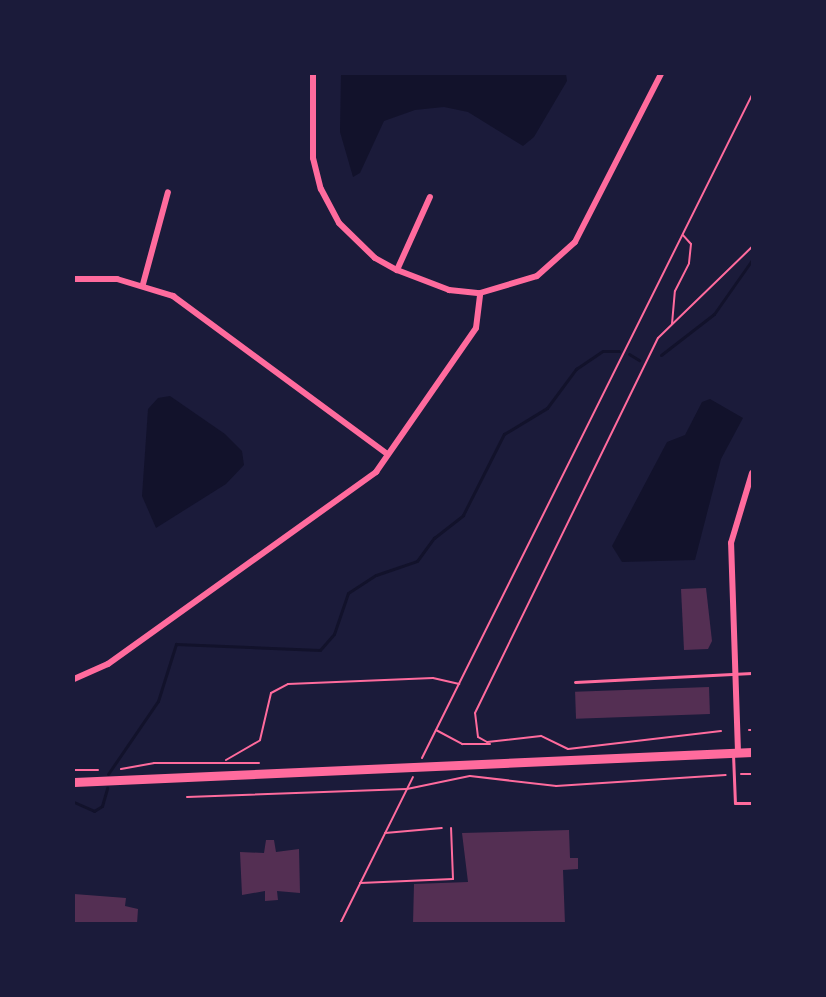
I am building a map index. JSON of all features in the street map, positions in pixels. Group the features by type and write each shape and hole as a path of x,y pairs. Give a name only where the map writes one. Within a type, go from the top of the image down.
{"main road":[{"path":"74,782 416,771 753,752"}],"street":[{"path":"313,74 310,134 321,189 346,231 397,270 442,289 480,293 537,276 575,242 661,74"},
{"path":"143,284 168,192"},
{"path":"397,270 430,197"},
{"path":"74,279 143,284 184,303 387,454"},
{"path":"74,679 108,664 353,492 387,454 476,328 480,293"},
{"path":"735,752 735,674 730,543 753,473"}],"lane":[{"path":"575,682 753,673"},
{"path":"735,752 735,803 753,802"}],"path":[{"path":"340,924 753,95"},
{"path":"672,325 675,291 689,263 691,244 683,235"},
{"path":"500,744 478,737 477,706 658,338 753,247"},
{"path":"226,760 260,740 271,693 288,684 433,678 459,684"},
{"path":"436,730 462,744 500,744 541,736 568,749 721,731"},
{"path":"120,769 226,760 267,763"},
{"path":"74,770 99,770"},
{"path":"187,797 407,789 470,776 556,786 753,774"},
{"path":"360,882 453,879 451,830 385,833"}],"shaded area":[{"path":"341,74 566,74 567,81 534,137 523,146 468,112 444,107 415,110 384,121 360,173 353,177 340,132"},
{"path":"170,396 225,434 242,451 244,465 226,484 156,528 142,496 148,409 158,398"},
{"path":"710,399 743,418 721,459 695,560 622,562 612,546 667,442 685,435 702,402"}],"building":[{"path":"706,588 712,641 708,649 684,650 681,589"},
{"path":"709,687 710,714 576,719 575,692"},
{"path":"569,830 570,858 578,858 578,869 563,870 565,924 413,924 414,884 468,882 462,833"},
{"path":"266,840 274,840 276,852 299,849 300,893 277,891 278,900 265,901 265,891 242,895 240,852 264,853"},
{"path":"74,894 126,898 125,906 138,909 137,924 74,924"}],"waterway":[{"path":"661,355 714,314 752,260"},
{"path":"108,774 158,701 176,644 320,650 334,634 348,593 376,575 417,561 434,538 463,515 504,434 547,408 576,369 603,351 619,351"},
{"path":"629,354 639,360"},
{"path":"74,802 94,811 102,806 107,788"}]}
